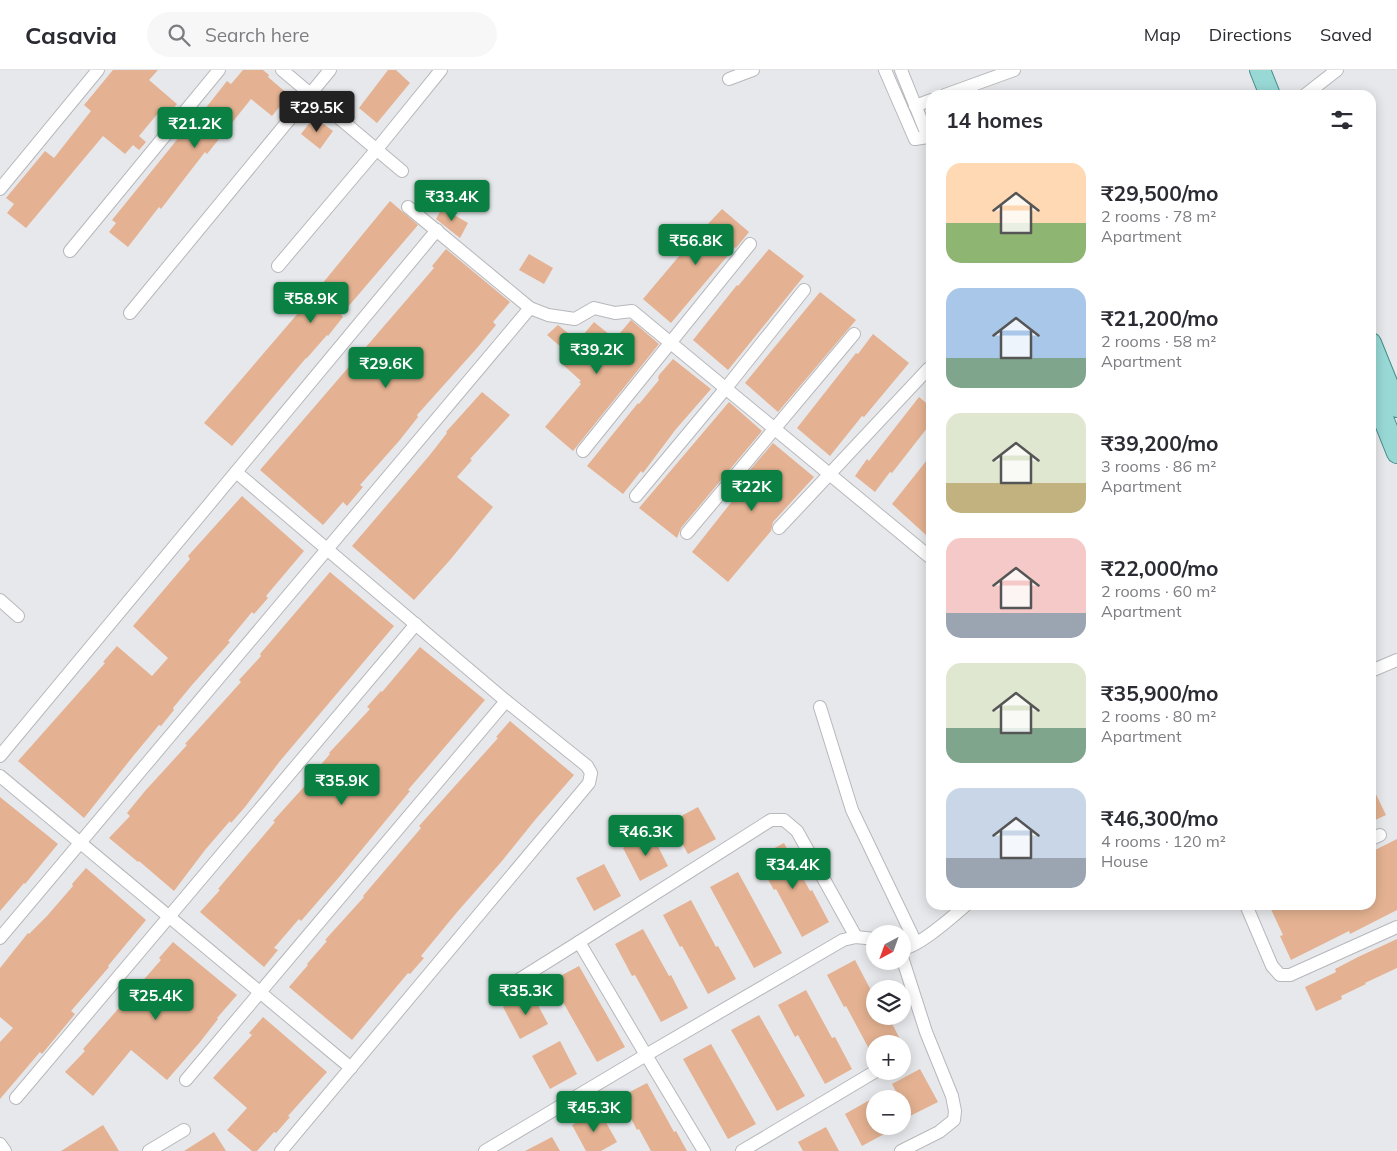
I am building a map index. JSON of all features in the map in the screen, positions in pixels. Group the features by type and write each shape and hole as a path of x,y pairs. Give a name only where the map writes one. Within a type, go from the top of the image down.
{"main road":[{"path":"1246,70 1253,90"},
{"path":"1260,70 1268,90"},
{"path":"1376,355 1397,406"},
{"path":"1376,400 1397,453"}],"street":[{"path":"0,189 98,70"},
{"path":"70,251 219,70"},
{"path":"282,70 402,171"},
{"path":"130,313 330,70"},
{"path":"278,266 441,70"},
{"path":"729,79 753,70"},
{"path":"885,70 915,139 926,137"},
{"path":"901,70 926,132"},
{"path":"959,90 1014,70"},
{"path":"1311,90 1337,70"},
{"path":"915,106 926,102"},
{"path":"408,206 530,308 548,316 575,319 594,308 615,312 632,311 672,342 829,475 926,554"},
{"path":"0,756 437,230"},
{"path":"583,451 750,244"},
{"path":"636,496 804,290"},
{"path":"0,938 530,308"},
{"path":"687,533 854,334"},
{"path":"779,528 926,371"},
{"path":"236,472 506,701 587,766 591,773 589,784 282,1151"},
{"path":"0,600 18,616"},
{"path":"16,1098 416,624"},
{"path":"1376,669 1397,660"},
{"path":"186,1080 506,701"},
{"path":"820,708 852,810 916,943"},
{"path":"0,776 351,1068"},
{"path":"504,989 771,820 784,820 797,831 856,937"},
{"path":"911,946 959,910"},
{"path":"1248,910 1272,966 1280,975 1290,975 1397,927"},
{"path":"485,1151 844,940 856,937 866,938"},
{"path":"579,942 704,1151"},
{"path":"901,1151 939,1132 954,1120 955,1111 952,1096 926,1032 906,970"},
{"path":"742,1151 866,1077"},
{"path":"149,1151 184,1130"},
{"path":"0,1144 4,1151"}],"building":[{"path":"113,70 158,70 149,80 177,104 165,117 159,112 139,136 146,142 139,150 133,145 125,154 103,136 26,228 7,213 14,204 6,198 45,151 54,158 91,111 84,105"},
{"path":"243,70 263,70 269,75 268,77 289,95 272,116 251,99 207,154 205,152 161,209 159,207 128,247 109,232 116,223 112,220 180,136 182,138 227,81 231,84"},
{"path":"388,70 396,70 410,83 377,123 359,108"},
{"path":"314,117 333,131 320,149 301,134"},
{"path":"390,201 418,225 341,315 343,317 328,336 306,358 232,446 204,423 299,312"},
{"path":"442,208 468,223 460,238 436,219"},
{"path":"722,209 749,232 671,323 643,299 691,242"},
{"path":"446,249 510,302 493,322 496,325 417,415 418,417 399,441 360,485 363,487 347,506 343,502 323,525 260,470 434,268 432,266"},
{"path":"769,249 804,276 728,370 693,340"},
{"path":"529,254 553,268 544,284 519,270"},
{"path":"820,292 856,320 778,412 745,383"},
{"path":"631,320 659,344 573,451 545,427 581,384 579,382 581,381 560,362 568,353 547,335 558,325 578,341 594,322 615,339"},
{"path":"873,334 909,363 864,417 862,416 830,456 797,428"},
{"path":"673,359 711,389 676,429 643,473 641,471 623,494 587,466 659,380 659,375"},
{"path":"482,392 510,415 470,459 472,460 457,477 493,507 450,560 414,600 352,546 429,456 446,432"},
{"path":"919,397 926,403 926,429 875,492 855,476 867,459 869,461"},
{"path":"729,402 762,431 681,528 677,538 639,508"},
{"path":"773,443 814,477 773,522 771,531 728,582 692,552 733,500 728,496"},
{"path":"926,461 926,535 892,504"},
{"path":"242,496 304,551 266,596 268,598 254,614 252,612 228,641 230,642 192,685 173,708 174,710 134,755 84,818 18,761 105,663 103,662 117,646 152,676 168,658 133,626 190,559 188,556"},
{"path":"330,572 394,626 280,761 245,807 205,850 174,891 109,838 130,816 127,813 145,791 241,682 239,680 261,656 260,654"},
{"path":"420,647 485,700 408,790 410,791 340,876 301,921 299,919 274,948 278,950 264,967 200,912 275,822 273,821 312,778 311,776 329,753 370,709 367,707"},
{"path":"510,721 574,775 421,956 424,958 410,974 408,973 352,1040 289,987 327,941 325,940 364,897 421,828 419,826 498,738 496,737"},
{"path":"1376,794 1386,815 1376,820"},
{"path":"0,797 58,844 0,911"},
{"path":"698,807 716,839 688,854 670,822"},
{"path":"651,833 668,866 640,881 623,848"},
{"path":"1397,839 1397,910 1350,934 1349,931 1291,960 1280,936 1283,935 1271,910 1376,910 1376,850"},
{"path":"784,843 829,922 802,937 776,889 774,890 756,858"},
{"path":"604,864 621,896 594,911 576,878"},
{"path":"86,868 146,920 71,1011 75,1014 42,1054 40,1052 0,1099 0,1042 13,1028 0,1017 0,968 28,933 47,916 73,886 72,884"},
{"path":"738,872 782,953 754,968 710,887"},
{"path":"691,900 716,947 718,946 736,979 708,994 663,915"},
{"path":"643,929 669,976 671,975 688,1008 661,1022 635,975 632,976 615,944"},
{"path":"1397,939 1397,968 1365,983 1341,996 1342,999 1316,1011 1305,987 1336,972 1335,969 1358,957"},
{"path":"173,942 237,995 167,1080 131,1050 93,1096 65,1072 85,1051 83,1049 161,960 159,958"},
{"path":"855,960 866,981 866,1025 893,1025 898,1035 866,1035 866,1043 827,975"},
{"path":"579,966 625,1047 597,1062 551,981"},
{"path":"806,990 832,1038 835,1037 852,1069 825,1084 798,1035 795,1037 778,1005"},
{"path":"531,992 548,1024 520,1039 503,1007"},
{"path":"759,1015 805,1096 777,1111 731,1030"},
{"path":"263,1017 327,1072 288,1116 290,1117 276,1133 274,1132 257,1151 252,1151 227,1130 247,1108 213,1078 252,1035 249,1033"},
{"path":"560,1041 577,1074 550,1089 532,1056"},
{"path":"711,1044 756,1124 728,1139 683,1059"},
{"path":"920,1069 938,1102 911,1116 911,1090 895,1090 892,1084 899,1080 911,1080 911,1074"},
{"path":"647,1083 674,1132 676,1131 687,1151 651,1151 639,1129 637,1130 620,1097"},
{"path":"866,1102 866,1135 882,1135 862,1146 845,1114"},
{"path":"599,1110 617,1142 601,1151 586,1151 572,1125"},
{"path":"103,1125 119,1151 61,1151"},
{"path":"826,1127 839,1151 803,1151 798,1142"},
{"path":"214,1132 226,1151 184,1151"},
{"path":"552,1137 560,1151 525,1151"}]}
